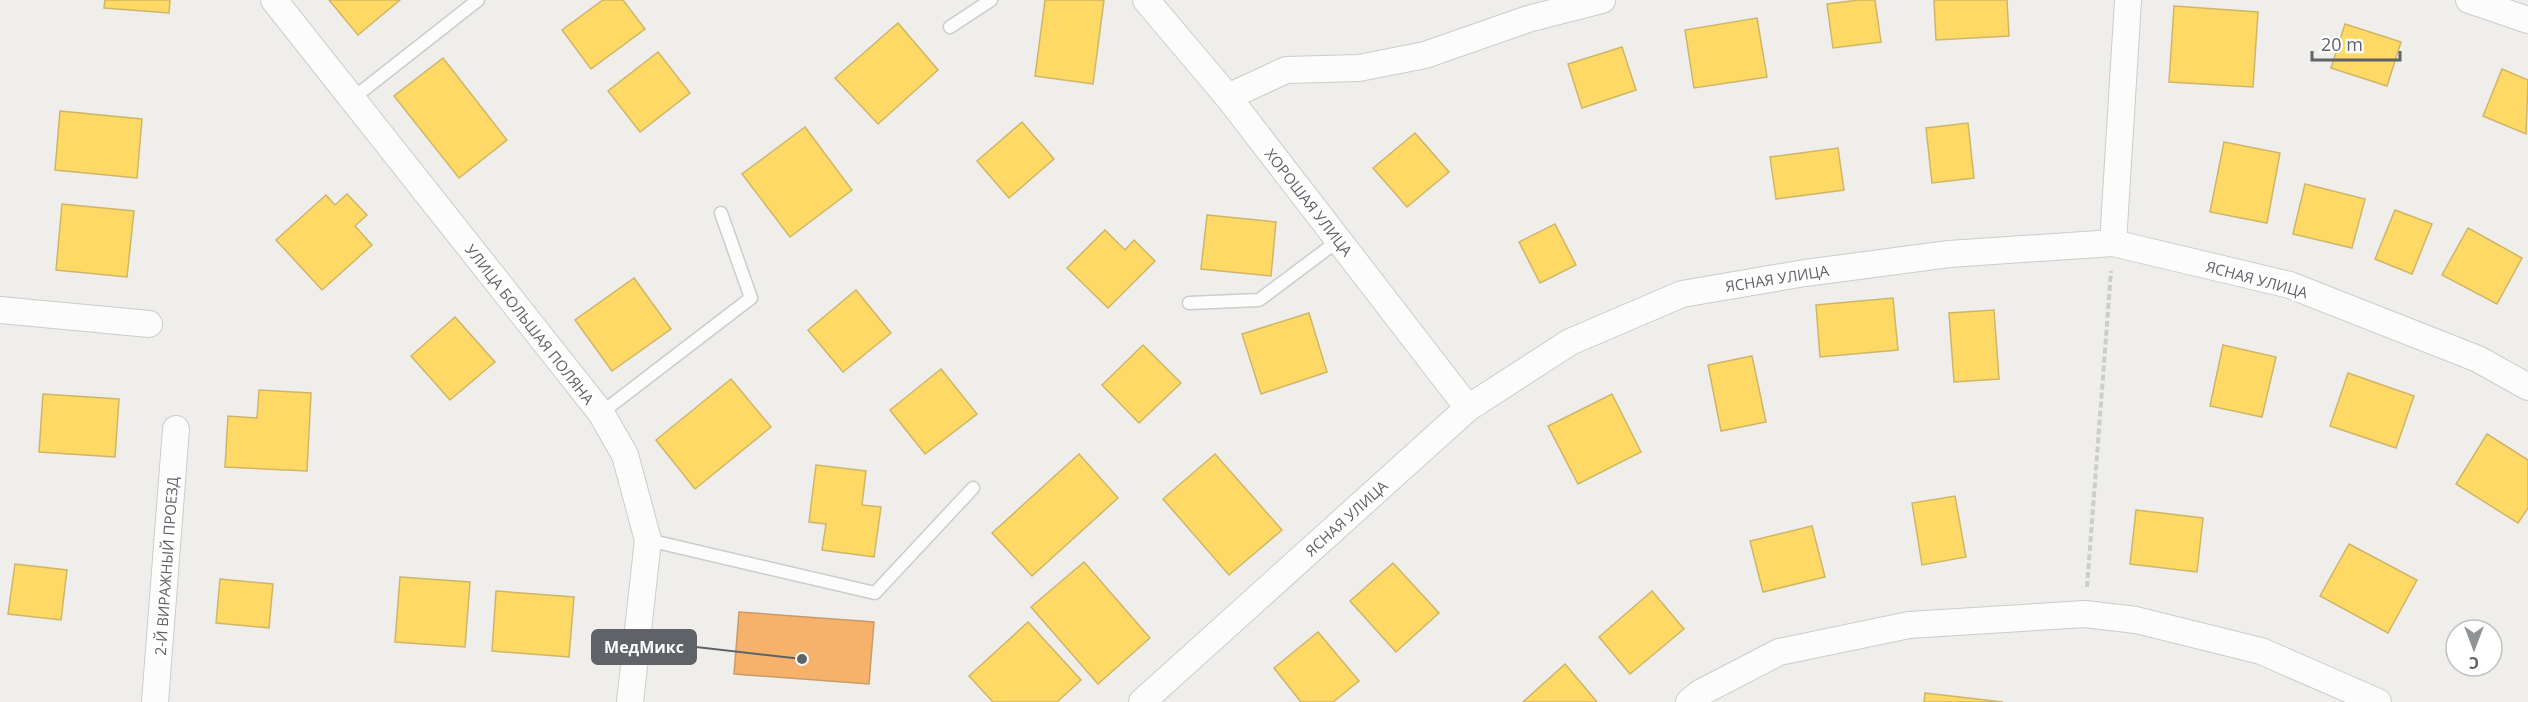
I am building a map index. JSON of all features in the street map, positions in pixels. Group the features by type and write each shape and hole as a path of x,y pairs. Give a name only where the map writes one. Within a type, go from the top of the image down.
{"street":[{"name":"УЛИЦА БОЛЬШАЯ ПОЛЯНА","path":"274,0 601,413 625,455 648,540 630,702"},
{"name":"ХОРОШАЯ УЛИЦА","path":"1146,0 1228,97 1468,408"},
{"path":"1228,97 1286,70 1359,68 1425,55 1528,19 1602,0"},
{"path":"2113,243 2128,0"},
{"path":"2469,0 2528,20"},
{"name":"ЯСНАЯ УЛИЦА","path":"1142,702 1468,408 1570,342 1682,294 1805,273 1949,254 2113,243 2290,285 2478,360 2528,387"},
{"path":"0,310 149,324"},
{"name":"2-Й ВИРАЖНЫЙ ПРОЕЗД","path":"155,702 176,429"},
{"path":"1689,702 1700,693 1779,652 1909,625 2085,614 2136,620 2261,651 2378,702"}],"lane":[{"path":"352,99 478,0"},
{"path":"950,27 991,0"},
{"path":"601,413 751,298 722,213"},
{"path":"1189,303 1259,300 1338,240"},
{"path":"648,540 875,593 973,488"}],"path":[{"path":"2085,614 2113,243"}],"building: Жильё":[{"path":"105,0 170,0 169,13 104,8"},
{"path":"329,0 400,0 358,35"},
{"path":"603,0 623,0 645,29 591,69 562,30"},
{"path":"1045,0 1104,0 1093,84 1035,76"},
{"path":"1875,0 1881,42 1833,48 1827,4"},
{"path":"1934,0 2007,0 2009,36 1936,40"},
{"path":"2174,6 2258,12 2253,87 2169,82"},
{"path":"1757,18 1767,77 1694,88 1685,30"},
{"path":"898,23 938,70 878,124 835,78"},
{"path":"2345,24 2401,42 2387,86 2331,68"},
{"path":"1622,47 1636,90 1582,108 1568,64"},
{"path":"658,52 690,93 640,132 608,91"},
{"path":"443,58 507,140 459,178 394,96"},
{"path":"2502,69 2528,80 2526,134 2483,116"},
{"path":"60,111 142,119 137,178 55,170"},
{"path":"1022,122 1054,159 1009,198 977,161"},
{"path":"1968,123 1974,178 1932,183 1926,128"},
{"path":"805,127 852,190 790,237 742,174"},
{"path":"1415,133 1449,172 1407,207 1373,168"},
{"path":"2224,142 2280,153 2267,223 2210,212"},
{"path":"1838,148 1844,190 1776,199 1770,157"},
{"path":"2305,184 2365,199 2352,248 2293,234"},
{"path":"347,194 367,215 355,226 372,245 322,290 276,240 326,195 335,205"},
{"path":"62,204 134,211 127,277 56,270"},
{"path":"2395,210 2432,224 2412,274 2375,259"},
{"path":"1207,215 1276,222 1271,276 1201,269"},
{"path":"1555,224 1576,265 1540,283 1519,242"},
{"path":"2468,228 2522,258 2497,304 2442,275"},
{"path":"1105,230 1125,250 1134,240 1155,261 1108,308 1067,268"},
{"path":"634,278 671,329 612,371 575,320"},
{"path":"856,290 891,333 843,372 808,330"},
{"path":"1893,298 1898,350 1820,357 1816,305"},
{"path":"1994,310 1999,379 1954,382 1949,313"},
{"path":"1309,313 1327,372 1261,394 1242,334"},
{"path":"455,317 495,362 450,400 411,356"},
{"path":"1143,345 1181,383 1139,423 1102,385"},
{"path":"2223,345 2276,357 2262,417 2210,406"},
{"path":"1752,356 1766,422 1721,431 1708,365"},
{"path":"941,369 977,414 925,454 890,410"},
{"path":"2348,373 2414,396 2396,448 2330,426"},
{"path":"731,379 771,427 695,489 656,440"},
{"path":"259,390 311,393 307,471 225,467 228,416 257,418"},
{"path":"43,394 119,399 115,457 39,452"},
{"path":"1612,394 1641,452 1578,484 1548,426"},
{"path":"2487,434 2528,460 2528,508 2518,523 2456,484"},
{"path":"1079,454 1118,498 1032,576 992,533"},
{"path":"1215,454 1282,530 1229,575 1163,499"},
{"path":"816,465 866,471 862,505 881,507 874,557 822,550 826,524 809,522"},
{"path":"1955,496 1966,557 1922,565 1912,503"},
{"path":"2136,510 2203,518 2197,572 2130,564"},
{"path":"1812,526 1825,577 1763,592 1750,541"},
{"path":"2349,544 2417,580 2388,633 2320,596"},
{"path":"1084,562 1150,638 1098,684 1031,607"},
{"path":"1393,563 1439,613 1396,652 1350,601"},
{"path":"15,564 67,570 61,620 8,614"},
{"path":"400,577 470,582 465,647 395,642"},
{"path":"220,579 273,584 269,628 216,623"},
{"path":"496,591 574,597 569,657 492,651"},
{"path":"1652,591 1684,629 1630,674 1599,637"},
{"path":"1028,622 1081,680 1057,702 993,702 969,676"},
{"path":"1318,632 1359,681 1333,702 1301,702 1274,668"},
{"path":"1565,664 1597,702 1523,702"},
{"path":"1925,693 2003,702 1924,702"}],"building: Медицина":[{"path":"739,612 874,622 869,684 734,674"}],"place":[{"name":"МедМикс","path":"802,659"}]}
